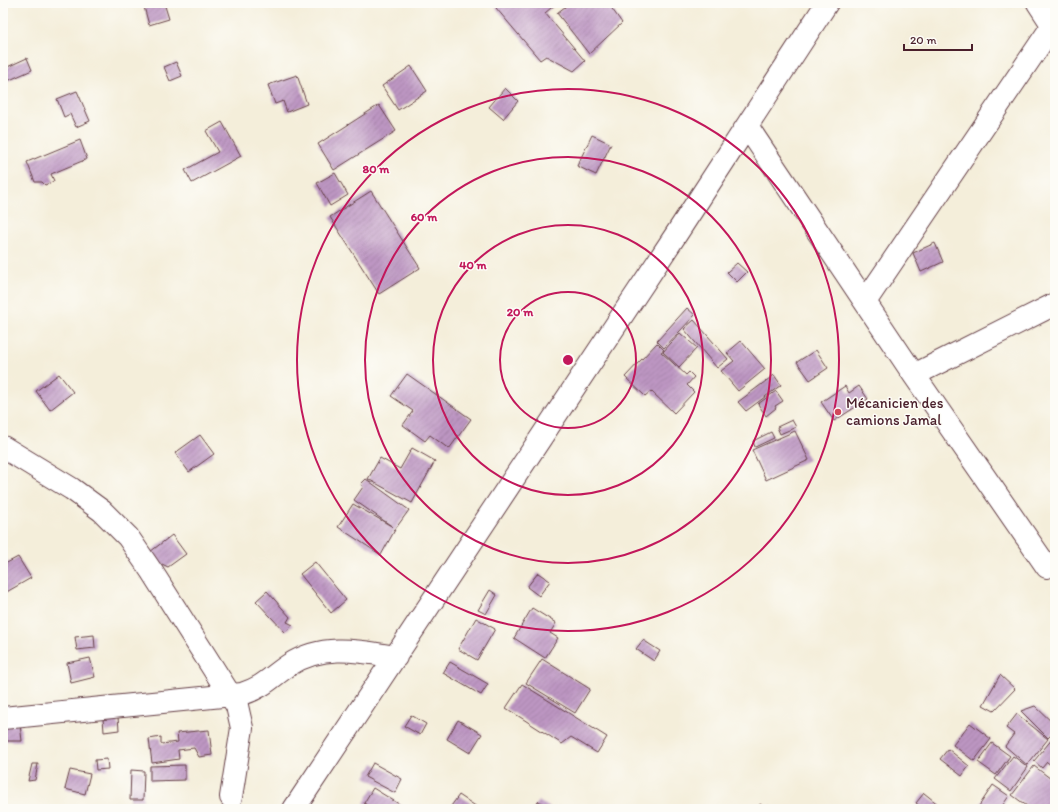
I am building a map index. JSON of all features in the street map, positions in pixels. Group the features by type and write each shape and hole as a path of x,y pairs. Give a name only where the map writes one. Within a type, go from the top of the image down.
{"street":[{"path":"294,809 396,657 827,3"},
{"path":"865,302 1054,25 1038,3"},
{"path":"747,126 914,375 1047,567"},
{"path":"914,375 1055,304"},
{"path":"3,447 72,489 102,511 128,538 152,572 237,706 242,728 231,797"},
{"path":"3,718 242,694 261,688 283,669 297,660 312,654 344,650 396,657"}],"building":[{"path":"143,3 164,3 169,19 149,25"},
{"path":"501,3 557,3 545,13 585,61 574,71 546,56 540,60 496,8"},
{"path":"570,3 608,3 622,23 589,54 557,13"},
{"path":"27,58 32,70 3,83 3,69"},
{"path":"176,62 182,76 170,81 164,67"},
{"path":"411,66 427,91 398,110 382,86"},
{"path":"297,75 307,104 287,112 283,101 275,104 268,85"},
{"path":"505,88 518,101 503,119 489,107"},
{"path":"77,91 90,121 76,127 70,114 64,117 57,99"},
{"path":"379,105 396,131 334,170 318,144"},
{"path":"222,122 241,156 192,183 185,170 218,152 206,131"},
{"path":"592,135 611,144 596,175 577,166"},
{"path":"80,140 87,159 51,174 54,181 45,185 42,182 35,182 27,162"},
{"path":"335,173 348,195 330,206 317,183"},
{"path":"371,191 420,268 379,294 330,217"},
{"path":"935,243 943,262 921,272 913,253"},
{"path":"737,263 747,272 737,282 727,272"},
{"path":"687,308 695,315 664,348 657,341"},
{"path":"694,320 728,359 717,368 684,329"},
{"path":"680,333 697,348 679,367 663,352"},
{"path":"741,341 765,369 738,391 721,371 734,361 727,353"},
{"path":"657,343 664,350 661,352 686,375 689,372 694,377 687,385 694,392 674,413 651,391 645,396 625,377"},
{"path":"816,350 828,368 810,380 797,362"},
{"path":"59,374 73,392 50,410 36,391"},
{"path":"407,374 471,419 449,449 430,435 425,441 403,425 413,411 391,396"},
{"path":"774,375 781,385 746,411 738,402"},
{"name":"Mécanicien des camions Jamal","path":"845,386 849,393 859,386 868,399 834,421 821,402"},
{"path":"776,391 783,401 775,406 776,408 766,416 758,404"},
{"path":"792,420 796,427 780,434 777,427"},
{"path":"795,431 809,460 766,480 752,450"},
{"path":"771,432 774,438 755,447 753,441"},
{"path":"200,435 214,454 189,472 175,453"},
{"path":"412,448 435,461 412,503 368,479 380,458 400,469"},
{"path":"366,479 409,510 396,528 381,555 338,527 353,504 393,527 354,500 363,487 361,484"},
{"path":"172,535 186,554 168,567 162,564 156,569 146,555"},
{"path":"18,557 31,578 3,594 3,565"},
{"path":"315,562 346,600 331,613 300,574"},
{"path":"538,573 550,581 539,596 527,587"},
{"path":"490,590 497,595 486,614 478,610"},
{"path":"267,591 290,617 287,622 293,625 285,632 256,601"},
{"path":"532,608 556,623 550,633 558,638 545,658 514,638"},
{"path":"476,618 495,629 477,660 458,649"},
{"path":"94,635 95,648 77,650 75,637"},
{"path":"643,640 660,651 654,661 636,649"},
{"path":"90,658 95,677 71,683 67,663"},
{"path":"542,659 590,689 575,713 526,683"},
{"path":"450,662 488,684 481,695 443,673"},
{"path":"1000,675 1015,689 994,711 983,705"},
{"path":"522,684 607,737 597,753 571,737 562,744 506,708"},
{"path":"1035,706 1055,725 1055,731 1048,738 1021,711"},
{"path":"1017,714 1048,739 1027,765 1005,746 1014,734 1006,728"},
{"path":"411,715 426,724 420,735 404,726"},
{"path":"118,717 119,730 104,732 103,718"},
{"path":"458,720 482,734 470,753 447,739"},
{"path":"970,723 991,739 974,761 953,745"},
{"path":"20,724 22,741 4,741 3,725"},
{"path":"209,730 212,755 199,757 194,748 178,750 179,759 152,763 149,739 161,737 161,744 178,742 177,733"},
{"path":"1053,738 1055,740 1055,762 1052,766 1047,762 1042,768 1034,761"},
{"path":"992,743 1010,756 996,775 978,762"},
{"path":"948,749 969,766 962,776 940,759"},
{"path":"1013,756 1028,767 1011,791 995,779"},
{"path":"107,759 108,769 96,770 95,760"},
{"path":"373,763 402,779 395,793 365,777"},
{"path":"32,764 38,764 35,780 28,781"},
{"path":"185,765 185,780 150,781 150,766"},
{"path":"1034,766 1055,782 1055,803 1051,809 1031,809 1012,795"},
{"path":"70,770 90,774 85,794 65,789"},
{"path":"131,770 144,771 143,800 130,800"},
{"path":"993,785 1009,796 1000,809 977,809"},
{"path":"373,788 407,809 372,809 364,803"},
{"path":"924,793 944,809 924,809 916,803"},
{"path":"459,795 480,809 449,809"},
{"path":"538,801 553,809 534,809"},
{"path":"760,804 766,808 768,805 774,809 757,809"}],"place":[{"name":"Mécanicien des camions Jamal","path":"838,412"}]}
